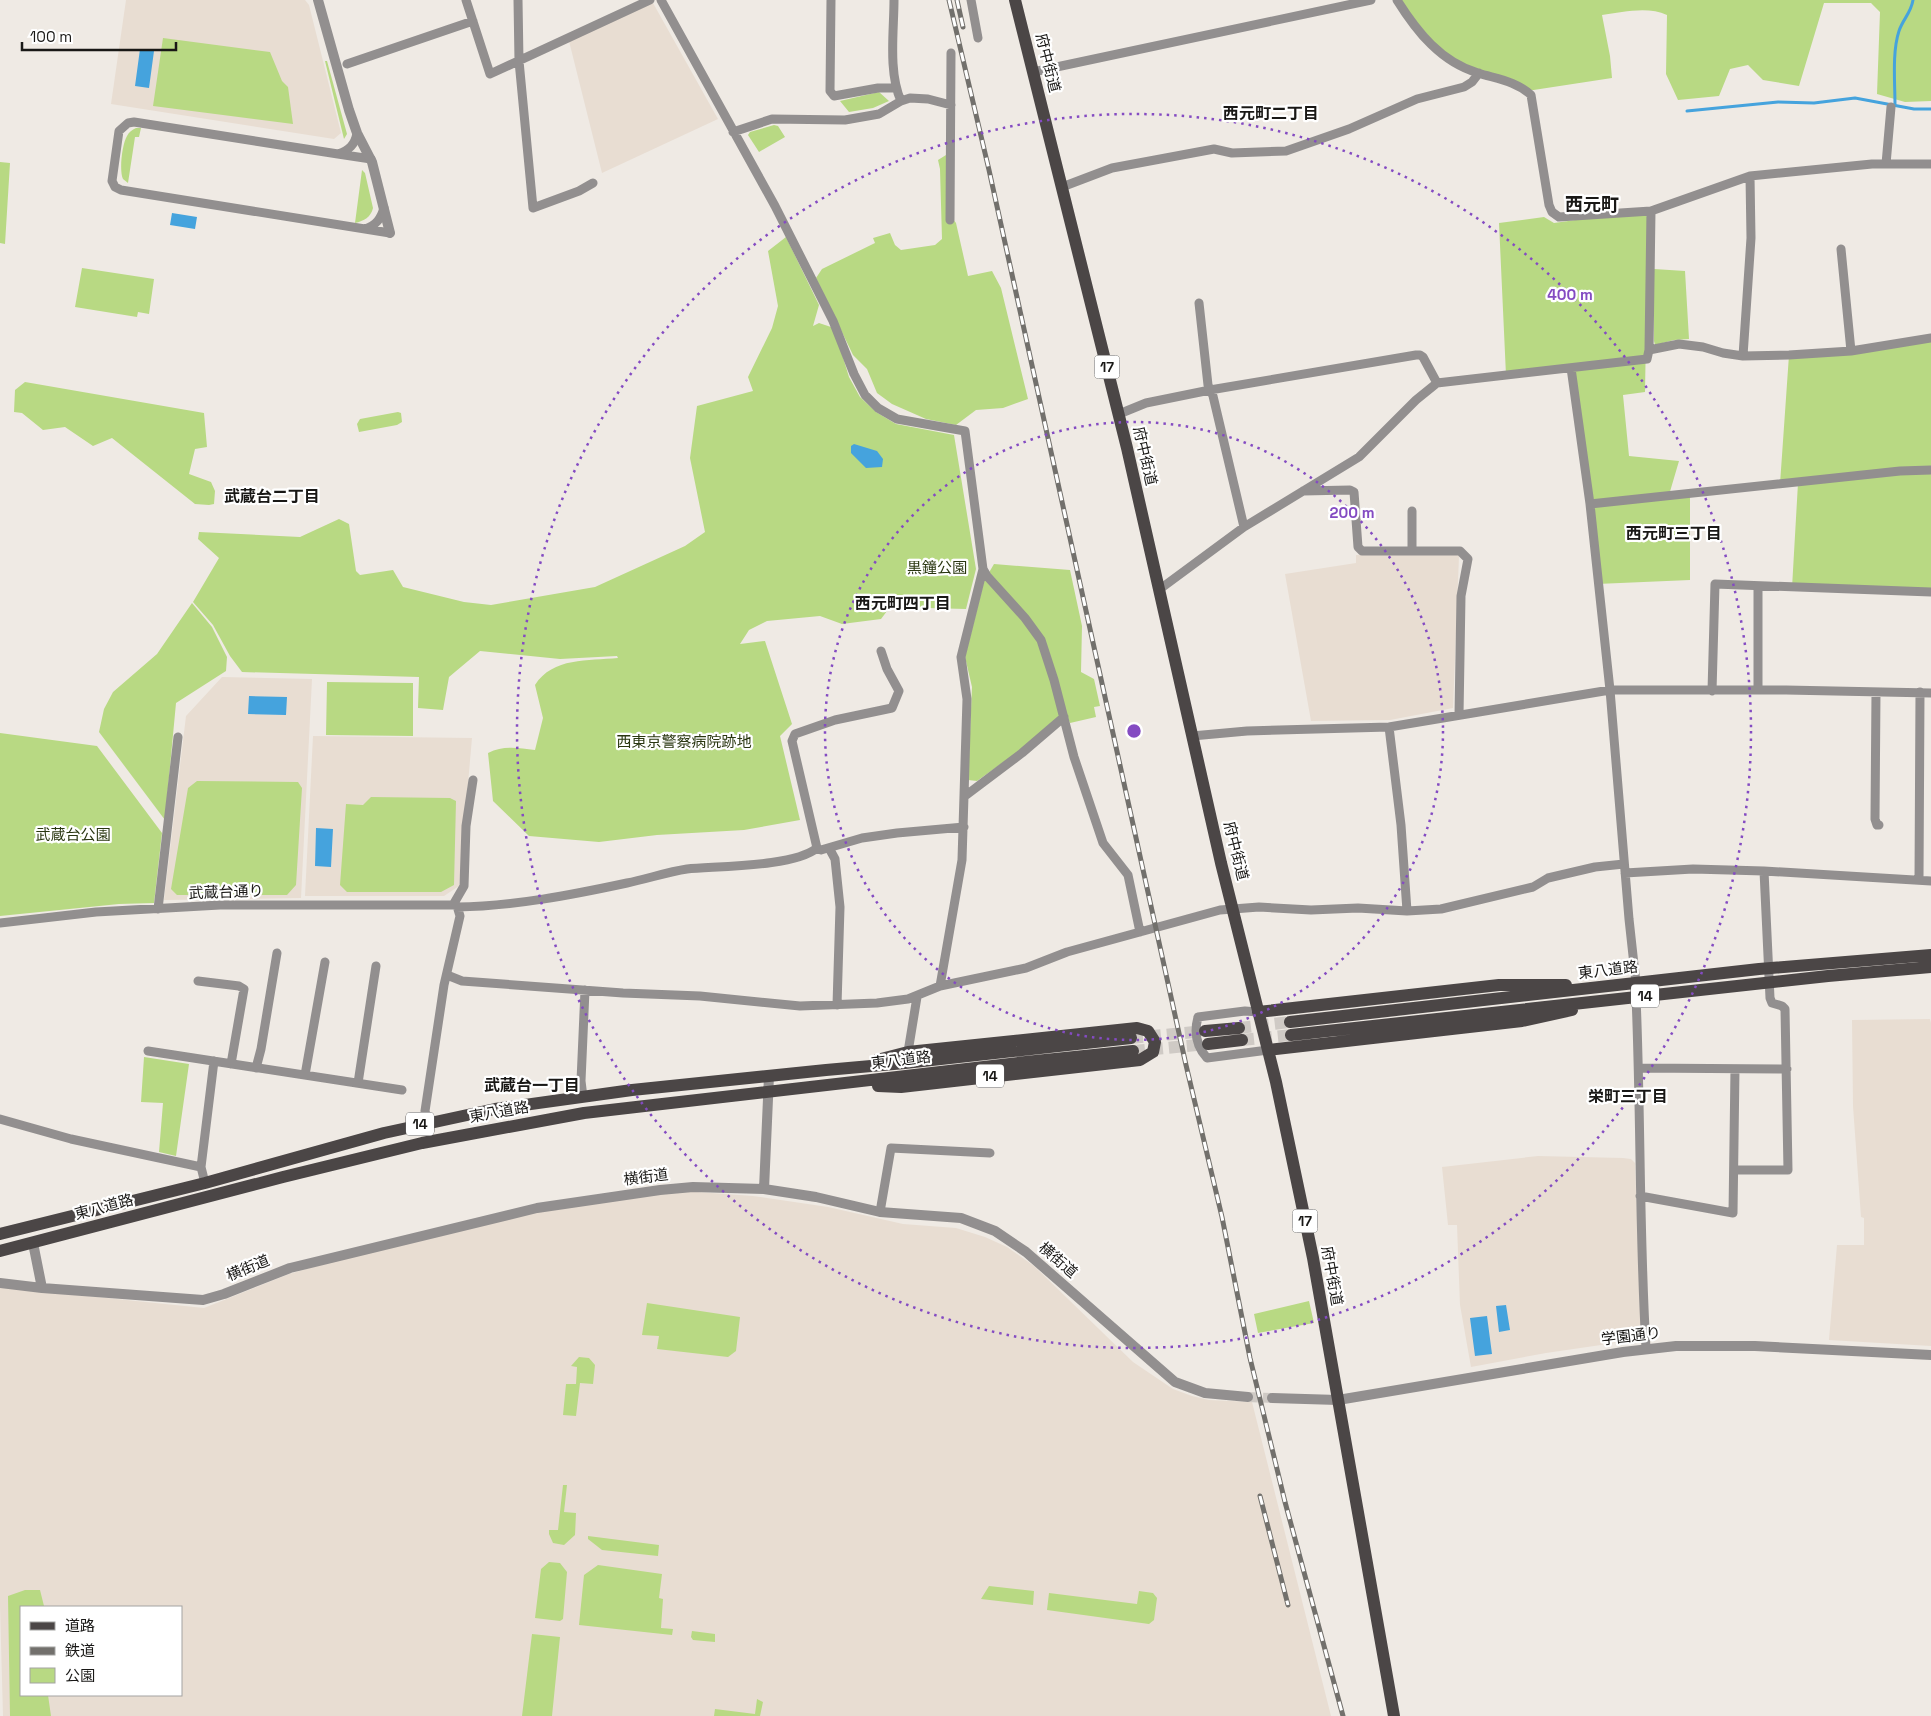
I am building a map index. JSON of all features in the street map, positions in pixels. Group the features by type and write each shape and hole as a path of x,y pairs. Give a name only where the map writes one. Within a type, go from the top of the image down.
{"main road":[{"name":"府中街道","path":"1015,0 1119,414 1221,863 1234,908 1268,1050 1313,1258 1394,1716"},
{"name":"東八道路","path":"1610,994 1636,983 1668,979 1931,954"},
{"name":"東八道路","path":"1291,1028 1610,994 1636,997 1931,967"},
{"path":"1668,979 1696,981 1736,978 1738,983 1733,987"},
{"name":"14","path":"1258,1012 1500,986 1548,984 1610,994"},
{"name":"14","path":"1268,1050 1522,1021 1550,1016 1610,994"},
{"name":"14","path":"840,1084 901,1087 1140,1060 1153,1052 1155,1042 1148,1031 1137,1028 908,1052 850,1068"},
{"path":"1207,1037 1241,1034"},
{"name":"東八道路","path":"0,1234 205,1183 304,1154 428,1122 495,1109 582,1097 769,1076 1132,1038"},
{"name":"東八道路","path":"0,1251 396,1149 551,1119 633,1107 1016,1063 1133,1052"},
{"path":"454,1117 448,1122 451,1128 499,1121 551,1119"},
{"path":"304,1154 352,1148 396,1137 401,1138 402,1143 396,1149"}],"street":[{"path":"318,0 349,110 371,159 390,233 121,190 115,187 112,181 119,131 128,123 134,122 371,159"},
{"path":"466,0 490,74 650,0"},
{"path":"518,0 519,61 533,208 579,191 593,183"},
{"path":"831,0 830,91 834,96 878,88 895,88"},
{"path":"894,0 895,88 901,101"},
{"path":"971,0 978,38"},
{"path":"1033,72 1371,0"},
{"path":"1397,0 1413,26 1448,58 1463,67 1511,82 1531,95 1547,196 1552,212 1559,217 1651,211 1750,176 1886,164 1931,164"},
{"path":"665,2 775,206 833,321 854,374 865,395 878,408 897,419 965,431 983,568 961,657 967,699 962,860 940,986"},
{"path":"347,64 473,21"},
{"path":"950,220 951,53"},
{"path":"1062,187 1112,168 1214,149 1232,153 1286,151 1349,129 1417,99 1464,87 1472,82 1479,73"},
{"path":"734,132 772,119 845,120 879,114 910,98 928,99 951,105"},
{"path":"1886,164 1891,107"},
{"path":"338,154 352,146 358,133"},
{"path":"1743,356 1750,272 1750,176"},
{"path":"365,229 376,223 384,208"},
{"path":"1160,589 1244,527 1359,457 1416,400 1437,383 1647,358 1649,350 1651,211"},
{"path":"1842,249 1851,351"},
{"path":"1199,303 1210,390 1244,527"},
{"path":"1649,350 1680,344 1703,347 1723,354 1743,356 1790,355 1851,351 1931,338"},
{"path":"1119,414 1146,404 1210,390 1416,355 1423,357 1437,383"},
{"path":"1571,368 1590,504 1610,690 1636,983"},
{"path":"1590,504 1900,471 1931,470"},
{"path":"1302,491 1350,490 1354,492 1358,546 1362,550 1460,551 1468,559 1461,596 1459,715"},
{"path":"1412,511 1412,551"},
{"path":"983,568 1041,640 1074,757 1103,843 1128,875 1140,932"},
{"path":"1712,691 1715,584 1931,592"},
{"path":"1758,586 1758,690"},
{"path":"881,651 886,669 899,691 892,708 835,720 794,734 792,741 817,848 821,850 862,838 897,833 964,827"},
{"path":"1192,736 1247,731 1389,727 1610,690 1931,693"},
{"path":"1876,692 1875,819 1877,825 1879,825"},
{"path":"1918,880 1920,692"},
{"path":"965,796 1022,753 1064,717"},
{"path":"1389,727 1401,825 1407,911"},
{"path":"158,909 178,738"},
{"path":"428,1122 425,1111 429,1081 444,985 460,916 455,906 464,886 466,826 474,780"},
{"name":"武蔵台通り","path":"0,923 96,912 220,905 455,906 517,904 619,885 685,870 781,861 812,853 817,848"},
{"path":"828,848 835,859 840,906 837,1005"},
{"path":"447,975 462,981 700,996 800,1006 877,1003 917,997 940,986 1026,968 1067,952 1220,910 1234,908 1259,907 1311,910 1358,908 1407,911 1441,909 1533,887 1548,878 1585,869 1764,871 1931,881"},
{"path":"1735,1170 1788,1170 1785,1009 1772,1003 1768,968 1764,871"},
{"path":"256,1068 261,1049 277,953"},
{"path":"305,1075 325,962"},
{"path":"358,1083 376,966"},
{"path":"198,981 239,986 244,989 231,1064"},
{"path":"582,1097 585,990"},
{"path":"908,1052 917,997"},
{"path":"1636,997 1639,1068 1640,1196 1646,1348"},
{"path":"1258,1012 1245,1011 1198,1017 1195,1027 1199,1050 1207,1058 1268,1050"},
{"path":"148,1052 402,1090"},
{"path":"205,1183 201,1167 214,1061"},
{"path":"1639,1068 1787,1069"},
{"path":"1640,1196 1734,1213 1735,1069"},
{"path":"764,1189 769,1076"},
{"path":"0,1119 71,1139 201,1167"},
{"path":"880,1212 891,1148 990,1153"},
{"name":"横街道","path":"0,1283 203,1300 224,1294 290,1268 537,1208 693,1187 764,1189 816,1197 880,1212 961,1218 995,1230 1026,1252 1175,1382 1205,1393 1248,1397"},
{"path":"33,1243 42,1288"},
{"name":"学園通り","path":"1338,1400 1646,1348 1707,1345 1931,1355"},
{"path":"1272,1398 1338,1400"}],"shaded area":[{"path":"126,0 305,0 309,5 341,133 334,139 111,104"},
{"path":"653,3 718,119 602,173 569,41"},
{"path":"1455,553 1459,556 1453,708 1390,720 1311,721 1285,574 1356,563 1356,555"},
{"path":"222,677 312,679 301,898 164,900 186,716"},
{"path":"313,736 472,738 459,886 444,896 305,896"},
{"path":"1930,1019 1931,1346 1829,1340 1837,1245 1864,1245 1864,1218 1861,1217 1853,1106 1852,1020"},
{"path":"1538,1156 1623,1158 1631,1159 1635,1163 1642,1339 1546,1353 1471,1367 1460,1305 1457,1225 1448,1225 1442,1167"},
{"path":"684,1191 753,1196 828,1207 903,1224 956,1228 985,1237 1007,1247 1034,1266 1133,1362 1173,1389 1209,1400 1252,1402 1331,1716 3,1716 0,1606 0,1287 204,1308 289,1274 369,1251 529,1212"}],"green space":[{"path":"1397,0 1931,0 1931,101 1905,102 1877,94 1880,12 1871,3 1824,3 1799,86 1763,80 1748,65 1730,69 1719,96 1678,100 1666,74 1667,15 1660,12 1635,10 1602,15 1612,78 1527,91 1448,58"},
{"path":"163,38 270,52 282,81 288,87 293,124 153,106"},
{"path":"325,61 327,61 347,134 344,139"},
{"path":"879,92 889,101 873,108 849,112 840,101"},
{"path":"774,125 778,126 785,137 759,152 748,135 750,132"},
{"path":"136,128 141,128 139,137 135,137 128,183 123,179 122,175 122,151 128,135"},
{"path":"946,155 948,212 956,223 968,276 992,271 1001,288 1028,399 1003,408 976,410 956,425 926,419 892,404 877,393 867,369 853,355 816,278 822,269 875,243 873,238 890,233 895,245 901,250 935,245 942,239 940,169 938,160"},
{"path":"0,162 10,163 5,244 0,243"},
{"path":"362,170 365,173 373,208 367,218 355,223"},
{"path":"1633,212 1646,215 1648,219 1645,392 1623,395 1629,456 1679,461 1669,495 1690,493 1690,580 1597,584 1571,369 1506,375 1499,223 1544,217 1554,223"},
{"path":"786,237 819,305 813,326 819,323 834,328 849,377 860,397 876,412 896,424 954,435 976,569 966,609 890,607 881,619 842,624 820,616 767,621 749,630 740,644 765,641 792,724 780,736 800,820 744,830 657,835 599,842 529,836 493,801 488,753 505,748 535,750 543,718 535,685 551,669 572,662 618,658 617,656 560,659 480,651 449,677 443,710 418,708 419,677 242,672 230,656 213,625 193,602 219,558 198,539 199,532 300,537 339,519 349,524 356,571 360,575 393,570 403,587 464,602 491,605 595,587 685,546 705,532 690,458 697,406 753,391 748,377 772,328 778,306 768,251"},
{"path":"82,268 154,279 149,314 138,312 137,317 75,307"},
{"path":"1654,269 1685,271 1689,339 1674,340 1655,345"},
{"path":"1931,338 1931,592 1792,588 1798,483 1780,484 1789,355"},
{"path":"25,382 204,413 207,447 195,449 189,474 211,482 215,491 214,504 195,504 112,438 93,446 65,427 43,430 22,413 14,412 15,390"},
{"path":"401,413 402,422 397,425 359,432 357,424 360,419"},
{"path":"994,564 1070,570 1082,626 1081,672 1094,679 1100,706 1094,707 1096,717 1070,723 1065,711 1019,751 977,781 968,780 972,687 965,657 984,581"},
{"path":"192,603 212,627 227,657 226,671 176,703 165,820 99,732 104,709 113,692 157,654"},
{"path":"327,682 413,683 413,736 326,735"},
{"name":"武蔵台公園","path":"0,733 97,746 162,833 154,903 119,904 0,916"},
{"path":"197,781 298,782 302,788 296,885 287,895 177,895 171,889 188,788"},
{"path":"371,797 450,798 456,801 454,885 441,892 347,892 340,885 346,804 363,805"},
{"path":"144,1057 189,1064 176,1156 159,1152 163,1103 141,1102"},
{"path":"1309,1301 1314,1323 1258,1333 1254,1314"},
{"path":"647,1303 740,1317 736,1351 728,1357 657,1349 659,1336 642,1335"},
{"path":"579,1357 589,1358 595,1365 593,1384 580,1383 576,1416 563,1415 566,1384 576,1384 577,1367 571,1366"},
{"path":"563,1485 567,1485 564,1512 576,1513 575,1535 564,1545 553,1543 549,1534 549,1530 558,1530"},
{"path":"588,1536 659,1545 658,1556 602,1550 588,1539"},
{"path":"549,1562 560,1563 567,1572 563,1619 560,1621 535,1618 541,1569"},
{"path":"598,1565 662,1574 659,1598 663,1599 661,1628 673,1629 672,1635 579,1625 584,1575"},
{"path":"989,1586 1034,1591 1033,1605 981,1599"},
{"path":"25,1590 40,1590 44,1606 20,1606 20,1696 48,1696 51,1716 10,1716 8,1596"},
{"path":"1139,1591 1153,1593 1157,1598 1154,1620 1149,1624 1047,1610 1049,1593 1137,1604"},
{"path":"692,1631 715,1634 715,1642 693,1640 691,1637"},
{"path":"532,1634 560,1637 552,1716 522,1716"},
{"path":"757,1699 763,1702 760,1716 714,1716 715,1709 755,1714"}],"water":[{"path":"140,49 154,51 149,88 135,86"},
{"path":"172,213 197,217 195,229 170,225"},
{"path":"854,444 877,451 883,459 882,467 866,468 851,453 851,446"},
{"path":"249,696 287,697 286,715 248,714"},
{"path":"316,828 333,829 331,867 315,866"},
{"path":"1506,1305 1510,1330 1499,1332 1496,1306"},
{"path":"1487,1316 1492,1354 1475,1356 1470,1318"}],"waterway":[{"path":"1895,105 1895,48 1901,27 1911,9 1913,0"},
{"path":"1687,111 1778,102 1814,103 1855,98 1914,109 1931,109"}],"tunnel":[{"path":"1239,1028 1290,1022"},
{"path":"1131,1038 1205,1031"},
{"path":"1242,1040 1291,1035"},
{"path":"1133,1051 1208,1044"},
{"path":"1248,1397 1272,1398"}],"railway":[{"path":"949,0 989,170 1186,1065 1222,1217 1250,1358 1285,1502 1343,1716"},
{"path":"957,0 963,27"},
{"path":"1260,1496 1288,1605"}],"district":[{"name":"西元町二丁目","path":"1271,113"},
{"name":"西元町","path":"1592,205"},
{"name":"武蔵台二丁目","path":"272,496"},
{"name":"西元町三丁目","path":"1674,533"},
{"name":"西元町四丁目","path":"903,603"},
{"name":"武蔵台一丁目","path":"532,1085"},
{"name":"栄町三丁目","path":"1628,1096"}],"park label":[{"name":"黒鐘公園","path":"937,568"},
{"name":"西東京警察病院跡地","path":"684,742"}]}
